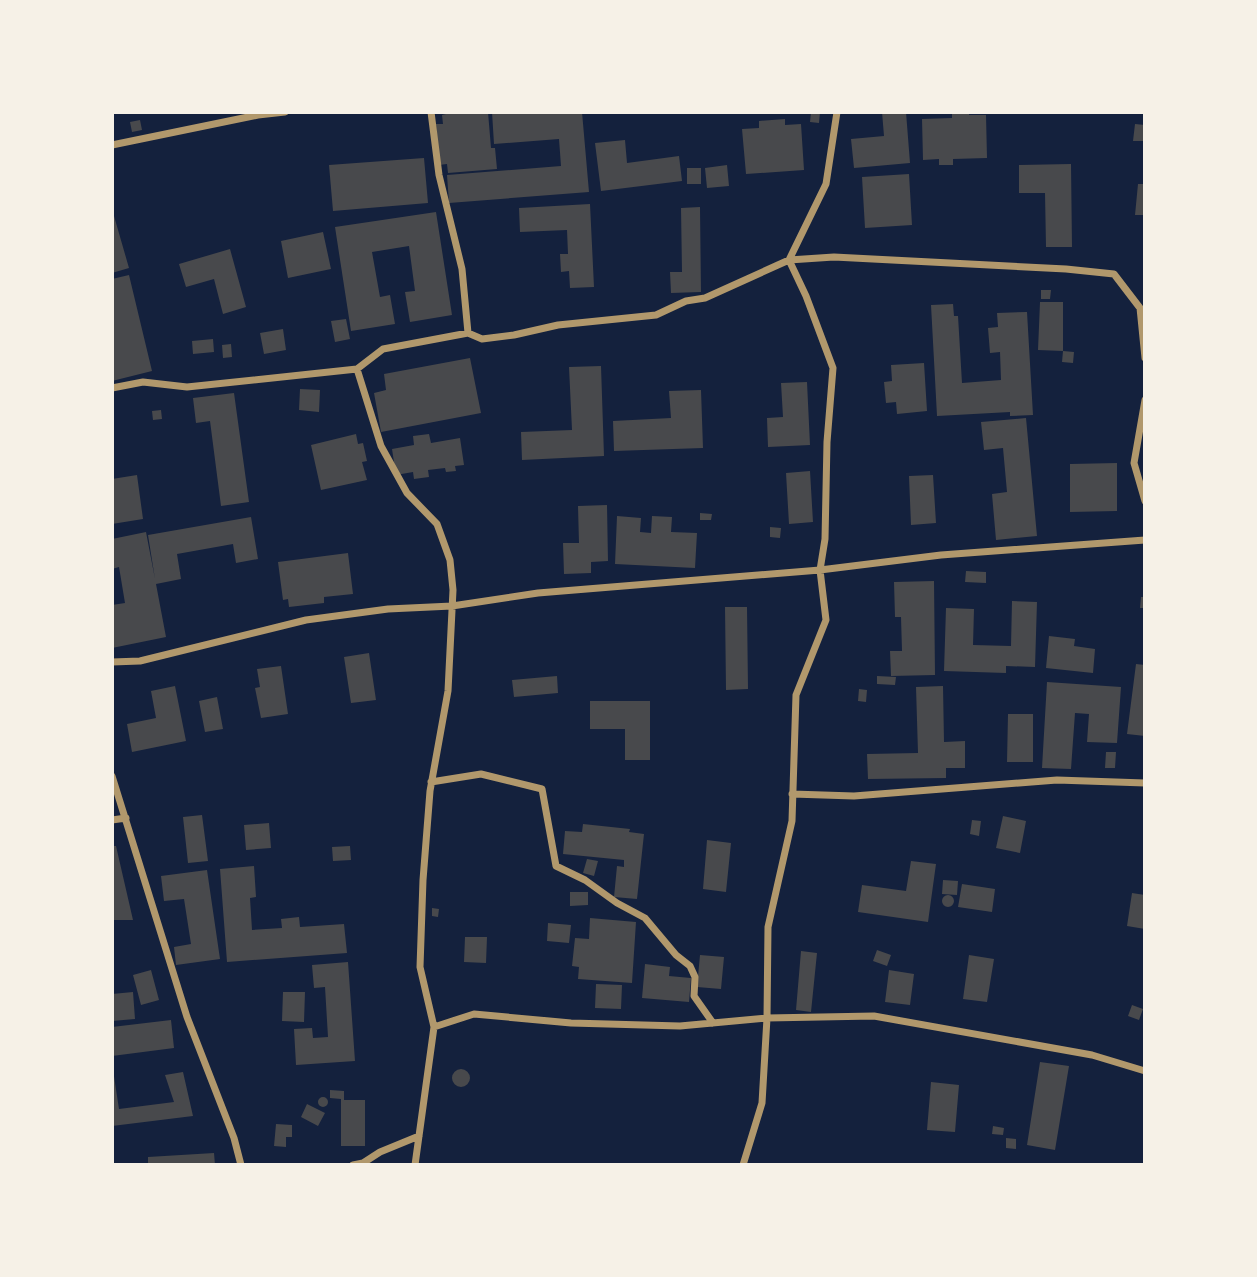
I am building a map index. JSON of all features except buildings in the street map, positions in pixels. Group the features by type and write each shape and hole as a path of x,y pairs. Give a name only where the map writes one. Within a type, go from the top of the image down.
{"street":[{"path":"112,145 258,115 285,112"},
{"path":"431,112 439,175 462,269 468,333"},
{"path":"789,260 826,184 836,112"},
{"path":"112,388 143,383 187,387 357,369 383,348 468,333 482,339 558,325 656,315 686,301 705,298 789,260 834,257 1052,268 1114,274 1140,308 1145,358"},
{"path":"743,1165 762,1103 767,1018 768,927 792,821 796,695 826,620 820,570 825,539 827,442 833,368 806,296 789,260"},
{"path":"357,369 382,446 407,493 437,524 450,560 452,606 448,691 431,782 423,880 420,967 434,1027 415,1165"},
{"path":"1145,400 1135,463 1145,501"},
{"path":"112,662 140,661 306,620 388,609 452,606 538,593 820,570 941,555 1145,541"},
{"path":"431,782 481,775 542,789 556,866 585,880 617,903 645,918 676,955 690,967 695,977 694,996 713,1023"},
{"path":"112,776 187,1017 234,1138 241,1165"},
{"path":"792,794 854,796 1057,780 1145,783"},
{"path":"112,820 126,818"},
{"path":"434,1027 474,1014 584,1023 680,1026 767,1018 874,1016 1092,1055 1145,1071"},
{"path":"353,1165 363,1163 380,1152 419,1136"}]}
